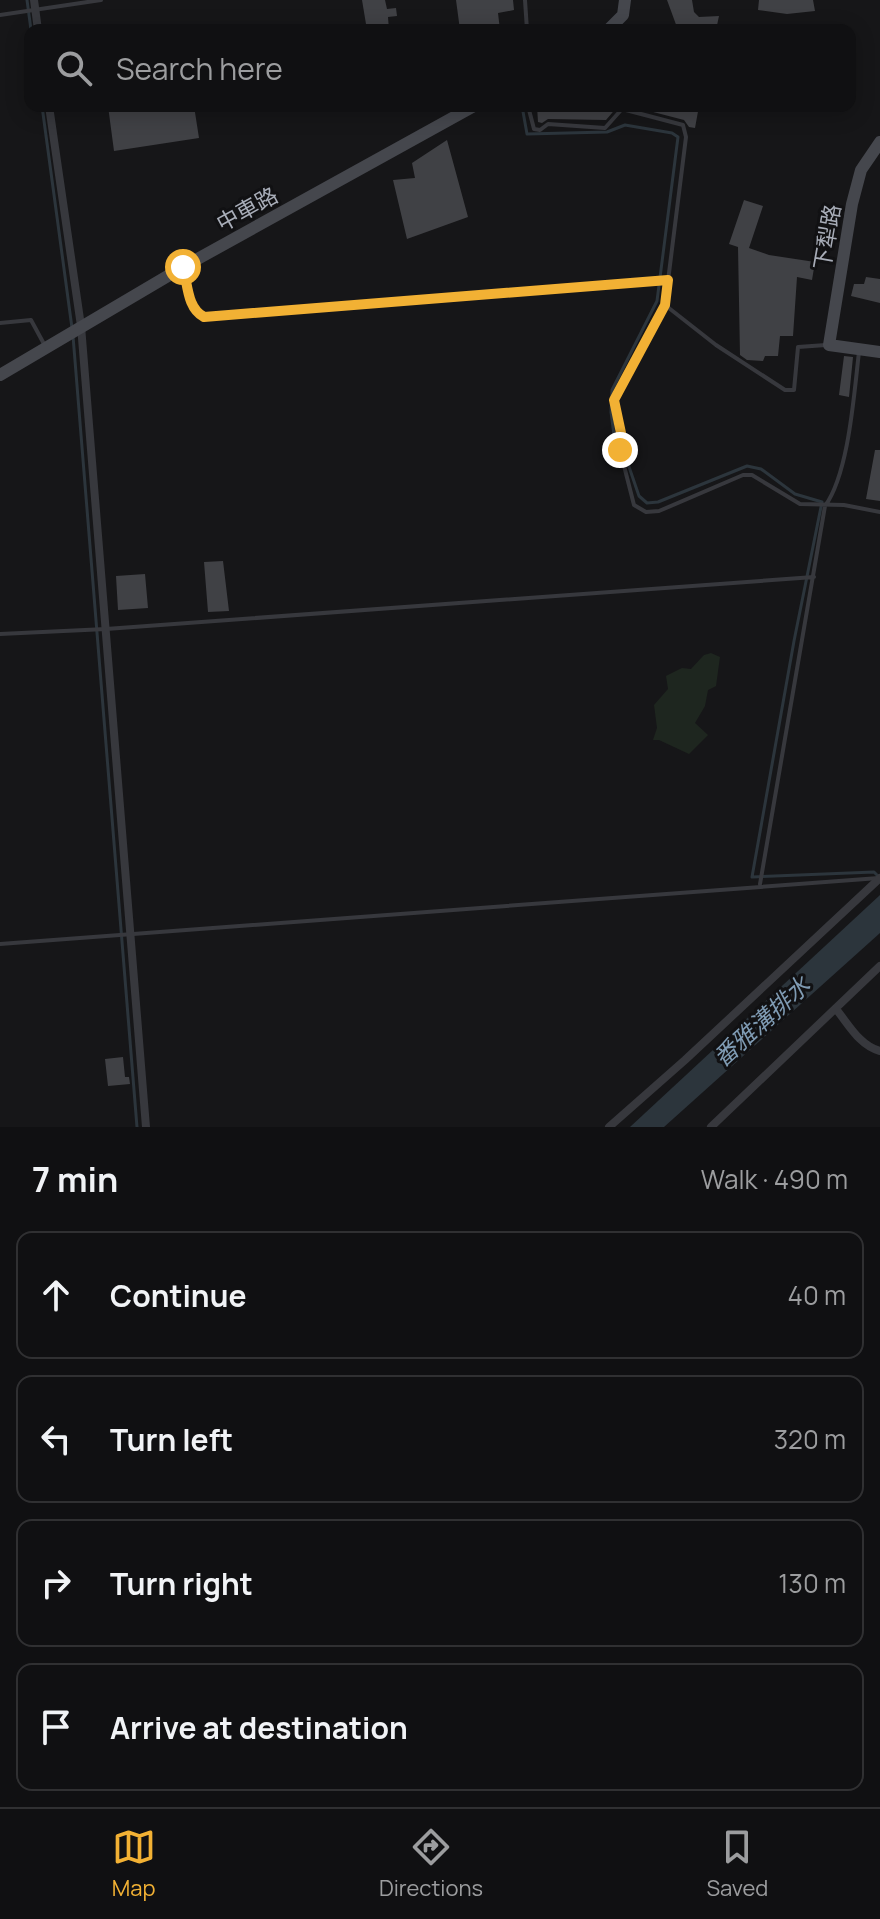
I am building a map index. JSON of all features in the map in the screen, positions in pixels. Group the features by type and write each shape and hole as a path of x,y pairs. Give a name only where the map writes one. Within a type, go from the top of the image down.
{"street":[{"path":"614,24 623,15 625,0"},
{"path":"50,112 81,326 146,1127"},
{"name":"中車路","path":"0,375 183,267 463,112"},
{"name":"下犁路","path":"829,345 852,204 861,170 880,142"},
{"path":"829,345 880,352"},
{"path":"609,1127 880,878"},
{"path":"711,1127 880,966"},
{"path":"836,1009 861,1041 871,1049 880,1051"},
{"path":"725,1114 726,1127"}],"lane":[{"path":"0,15 35,5 101,0"},
{"path":"525,0 527,24"},
{"path":"530,112 534,129 540,130 548,124 605,128 619,112"},
{"path":"633,112 683,125 686,137 665,305 614,400 621,433 620,450 634,505 646,512 659,511 743,475 752,475 790,501 800,504 844,505 880,512"},
{"path":"183,267 194,312 204,317 668,280"},
{"path":"665,305 716,345 785,390 794,390 798,347 829,345"},
{"path":"0,323 31,320 45,347"},
{"path":"760,885 825,506 834,494 850,424 859,349"},
{"path":"0,634 106,629 814,577"},
{"path":"0,944 880,878"}],"shaded area":[{"path":"711,653 720,657 716,686 708,690 705,706 695,723 708,735 689,754 653,740 657,728 654,705 668,689 666,676 682,668 691,669 704,655"}],"water":[{"name":"番雅溝排水","path":"880,895 880,933 664,1127 630,1127"}],"building":[{"path":"362,0 385,0 387,9 396,8 397,16 388,17 389,24 366,24"},
{"path":"456,0 513,0 514,10 498,13 499,24 459,24"},
{"path":"667,0 692,0 694,12 699,17 719,16 717,24 676,24"},
{"path":"759,0 813,0 815,11 787,14 758,10"},
{"path":"109,112 195,112 199,138 114,151"},
{"path":"537,112 613,112 606,120 548,119 538,122"},
{"path":"653,112 698,112 695,128 689,127 684,120"},
{"path":"447,140 468,217 407,239 393,180 415,178 412,163"},
{"path":"744,200 763,206 749,248 769,255 815,262 812,280 797,277 793,336 780,336 778,356 765,356 763,361 747,360 740,355 738,247 729,244"},
{"path":"866,277 880,279 880,303 851,296 854,284 864,284"},
{"path":"844,356 853,357 849,397 839,395"},
{"path":"875,450 880,450 880,501 866,499"},
{"path":"223,561 229,611 208,612 204,562"},
{"path":"145,574 148,608 118,610 116,576"},
{"path":"123,1057 125,1077 129,1077 130,1084 108,1086 105,1059"}],"waterway":[{"path":"27,0 30,24"},
{"path":"43,112 72,328"},
{"path":"523,112 527,134 607,132 625,125 672,133 678,137 657,301 612,390 614,435 639,496 647,503 658,502 747,466 761,469 795,494 822,502 752,877 874,872 879,877"},
{"path":"73,336 137,1127"}],"route":[{"path":"183,267 194,312 204,317 668,280 665,305 614,400 621,433 620,450"}]}
